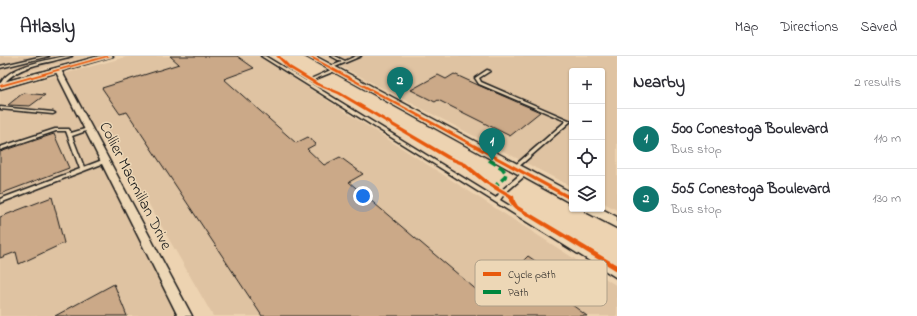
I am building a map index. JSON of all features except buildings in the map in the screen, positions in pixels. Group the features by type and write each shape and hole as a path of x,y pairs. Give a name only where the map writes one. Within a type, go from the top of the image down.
{"street":[{"path":"1,85 110,56"},
{"path":"308,56 569,197"},
{"name":"Collier Macmillan Drive","path":"58,70 185,316"},
{"path":"597,212 617,223"}],"lane":[{"path":"0,68 47,56"},
{"path":"1,85 6,78 20,69 70,56"},
{"path":"263,56 593,260"},
{"path":"333,56 344,62"},
{"path":"306,82 344,62 359,56"},
{"path":"4,66 20,69"},
{"path":"488,71 477,78 480,83 569,121 514,168"},
{"path":"0,108 53,113"},
{"path":"70,135 88,129"},
{"path":"0,149 56,130 68,130 83,170"},
{"path":"0,202 105,161"},
{"path":"497,201 503,192 525,173"},
{"path":"607,269 617,275"}],"shaded area":[{"path":"0,56 90,56 0,79"},
{"path":"130,56 258,56 576,260 475,260 475,306 607,306 607,280 617,286 617,316 213,316 104,126 84,132 185,316 0,316 0,91"},
{"path":"321,56 617,56 617,210 605,204 605,68 569,68 569,185"}],"marked path":[{"path":"489,160 502,168 506,173 505,177 494,187"}],"cycle path":[{"path":"0,86 109,56"},
{"path":"278,56 289,67 317,84 339,93 449,158 464,164 486,182 512,197 512,201 516,207 604,260"},
{"path":"309,56 569,197"},
{"path":"607,262 617,268"}],"place":[{"name":"505 Conestoga Boulevard","path":"400,100"},
{"name":"500 Conestoga Boulevard","path":"492,161"}]}
